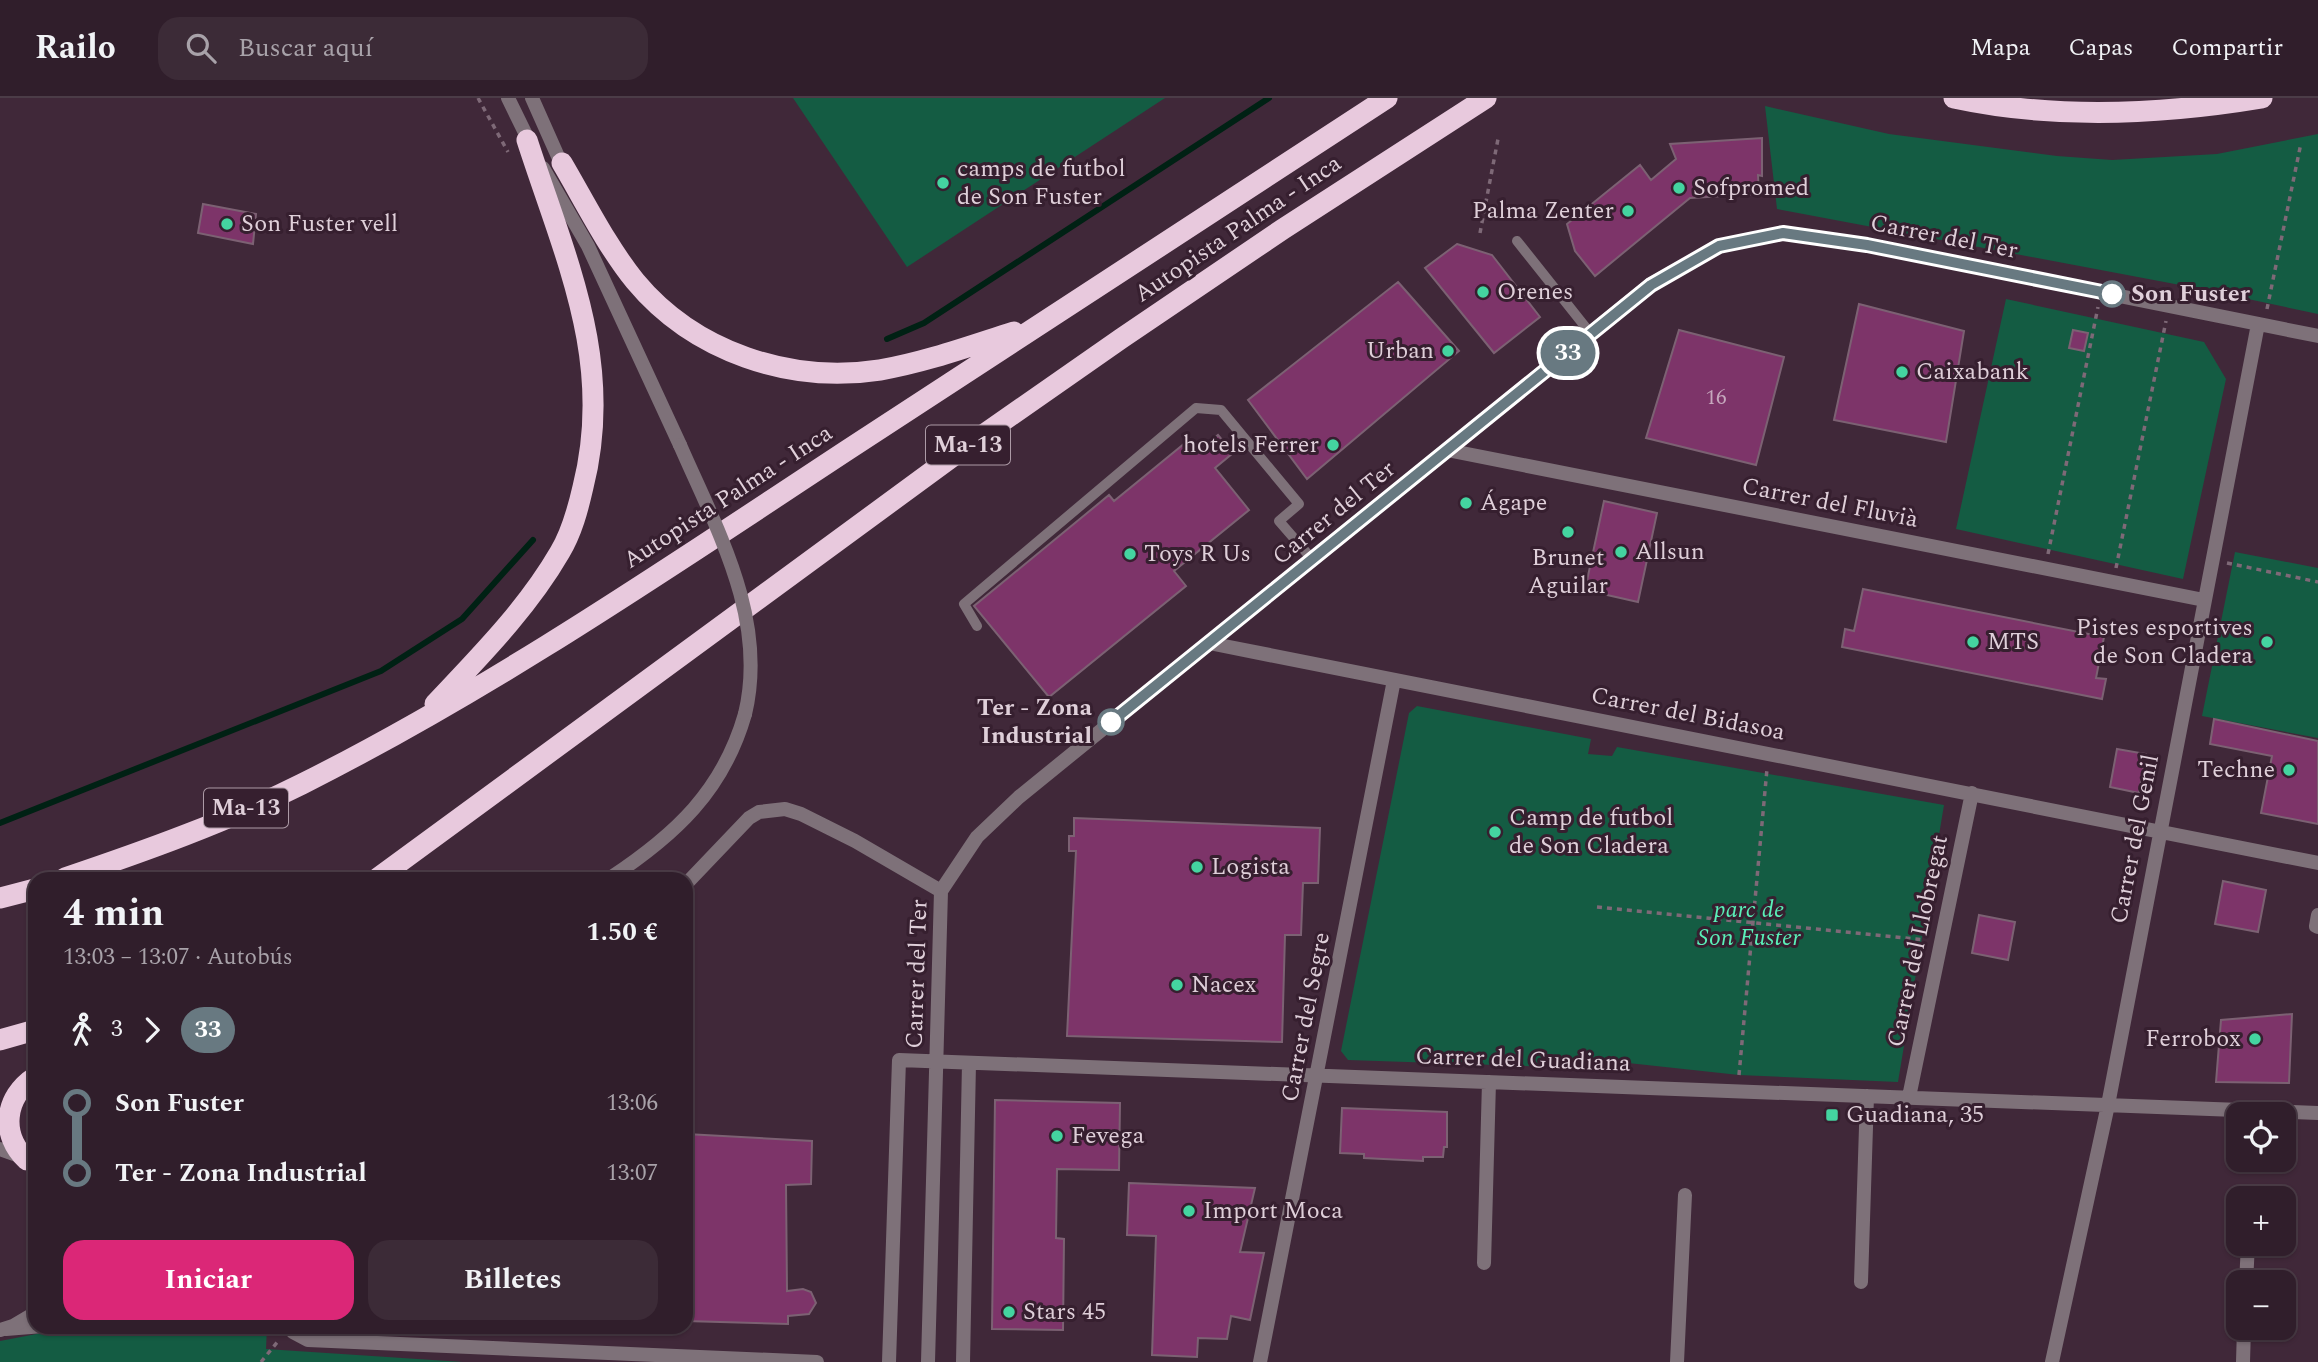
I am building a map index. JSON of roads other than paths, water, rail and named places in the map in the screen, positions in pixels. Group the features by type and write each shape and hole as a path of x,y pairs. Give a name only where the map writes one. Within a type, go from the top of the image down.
{"highway":[{"name":"Autopista Palma - Inca","path":"82,872 167,843 300,785 420,721 748,517 1387,98"},
{"name":"Autopista Palma - Inca","path":"386,872 960,451 1283,229 1486,98"},
{"path":"1954,98 2020,109 2095,113 2168,111 2262,98"},
{"path":"420,721 500,635 562,550 575,518 591,451 593,385 587,328 527,140"},
{"path":"562,163 612,248 636,282 680,323 701,337 738,355 797,370 834,373 869,371 943,355 1039,324"},
{"path":"0,898 28,891"},
{"path":"0,1040 28,1032"},
{"path":"28,1082 15,1098 8,1126 13,1146 28,1160"}],"street":[{"path":"508,98 527,140 588,246 680,445 726,551 743,603 749,634 751,665 745,714 730,756 716,780 699,804 658,845 606,872"},
{"path":"532,98 562,163 588,246"},
{"name":"Carrer del Ter","path":"928,1362 941,891 977,837 998,816 1209,643 1651,285 1719,246 1783,233 1867,245 2318,336"},
{"name":"Carrer del Genil","path":"2052,1362 2108,1105 2204,600 2261,324"},
{"name":"Carrer del Fluvià","path":"1447,450 2204,600"},
{"name":"Carrer del Bidasoa","path":"1209,643 2318,863"},
{"name":"Carrer del Segre","path":"1260,1362 1394,680"},
{"name":"Carrer del Llobregat","path":"1909,1097 1972,793"},
{"path":"693,877 748,818 759,812 785,808 855,841 941,891"},
{"path":"2318,915 2318,927"},
{"name":"Carrer del Guadiana","path":"889,1362 899,1060 2108,1105"},
{"path":"963,1362 969,1063"},
{"path":"1484,1263 1489,1082"},
{"path":"1861,1282 1867,1096"},
{"path":"2108,1105 2318,1113"},
{"path":"0,1149 28,1162"},
{"path":"1677,1362 1685,1195"},
{"path":"1,1330 28,1319"},
{"path":"1,1330 28,1327"},
{"path":"299,1334 308,1340 817,1362"},
{"path":"2243,1362 2244,1340"}],"lane":[{"path":"1517,241 1591,334"},
{"path":"977,626 964,604 1196,408 1221,410 1299,504 1279,521 1312,559"}],"waterway":[{"path":"887,339 924,323 1269,98"},
{"path":"0,823 381,671 462,619 533,540"}],"place":[{"name":"camps de futbol de Son Fuster","path":"943,183"},
{"name":"Sofpromed","path":"1679,188"},
{"name":"Palma Zenter","path":"1628,211"},
{"name":"Son Fuster vell","path":"227,224"},
{"name":"Orenes","path":"1483,292"},
{"name":"Son Fuster","path":"2112,294"},
{"name":"Urban","path":"1448,351"},
{"name":"Caixabank","path":"1902,372"},
{"name":"hotels Ferrer","path":"1333,445"},
{"name":"Ágape","path":"1466,503"},
{"name":"Brunet Aguilar","path":"1568,532"},
{"name":"Allsun","path":"1621,552"},
{"name":"Toys R Us","path":"1130,554"},
{"name":"MTS","path":"1973,642"},
{"name":"Pistes esportives de Son Cladera","path":"2267,642"},
{"name":"Ter - Zona Industrial","path":"1111,722"},
{"name":"Techne","path":"2289,770"},
{"name":"Camp de futbol de Son Cladera","path":"1495,832"},
{"name":"Logista","path":"1197,867"},
{"name":"Nacex","path":"1177,985"},
{"name":"Ferrobox","path":"2255,1039"},
{"name":"Guadiana, 35","path":"1832,1115"},
{"name":"Fevega","path":"1057,1136"},
{"name":"Import Moca","path":"1189,1211"},
{"name":"Stars 45","path":"1009,1312"}],"park label":[{"name":"parc de Son Fuster","path":"1749,924"}]}
